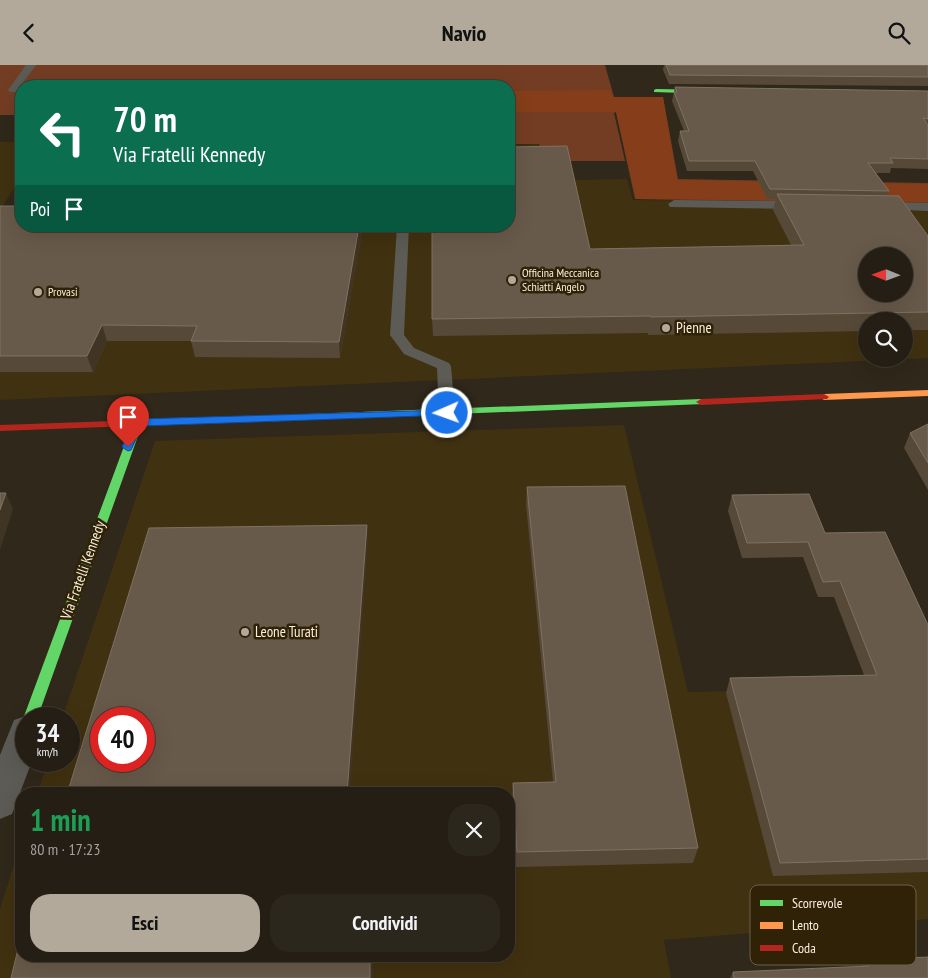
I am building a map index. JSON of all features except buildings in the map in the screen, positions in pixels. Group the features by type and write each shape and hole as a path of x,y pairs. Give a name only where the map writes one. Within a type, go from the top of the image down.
{"street":[{"path":"656,91 724,92"},
{"path":"0,428 447,413 928,393"},
{"name":"Via Fratelli Kennedy","path":"34,707 138,422"},
{"path":"0,803 15,761"}],"lane":[{"path":"21,80 31,65"},
{"path":"674,204 810,205"},
{"path":"869,206 928,207"},
{"path":"403,232 397,335 409,351 444,366 447,413"}],"shaded area":[{"path":"0,65 605,65 614,97 663,97 678,179 928,183 928,203 635,199 616,112 614,113 625,161 543,161 539,144 515,144 515,80 15,80 15,115 0,115"},
{"path":"611,90 613,97 663,97 677,180 928,184 928,202 636,199 616,112 515,112 515,91"},
{"path":"0,142 15,142 15,186 0,210"},
{"path":"538,144 542,161 571,180 627,179 633,200 928,203 928,358 913,359 913,312 858,312 858,361 0,400 0,218 15,224 15,232 515,232 515,145"},
{"path":"624,425 688,692 928,687 928,919 916,920 916,885 750,885 750,933 664,940 671,978 0,978 0,909 15,861 15,962 515,962 515,787 39,787 44,772 80,772 80,707 66,707 155,441"}],"traffic: fast":[{"path":"656,91 712,92"},
{"path":"257,419 701,402"},
{"path":"34,707 138,422"}],"traffic: slow":[{"path":"824,397 928,393"}],"traffic: jam":[{"path":"701,402 824,397"},
{"path":"0,428 257,419"}],"place":[{"name":"Officina Meccanica Schiatti Angelo","path":"512,280"},
{"name":"Provasi","path":"38,292"},
{"name":"Pienne","path":"666,328"},
{"name":"Leone Turati","path":"245,632"}],"route":[{"path":"128,447 138,422 447,413"}]}
